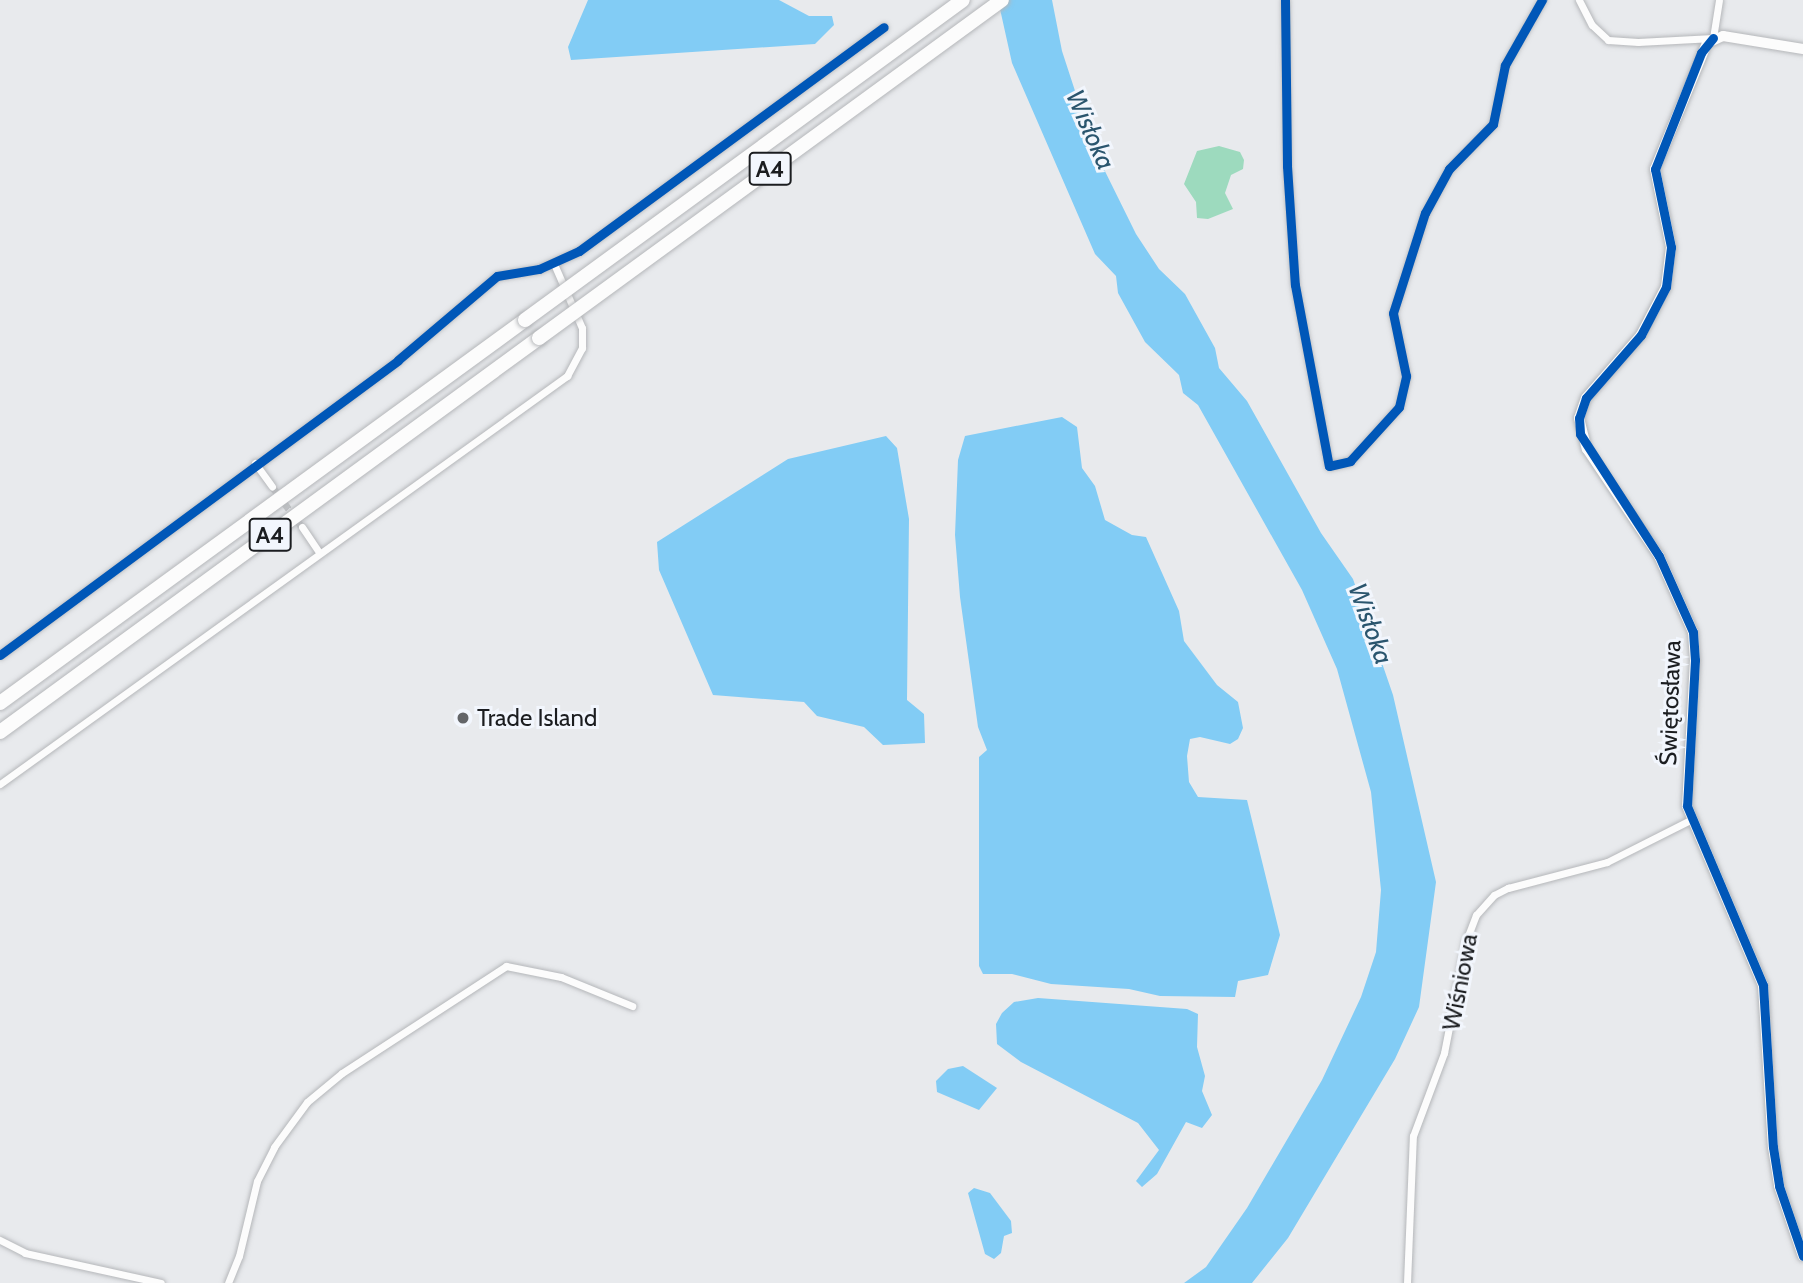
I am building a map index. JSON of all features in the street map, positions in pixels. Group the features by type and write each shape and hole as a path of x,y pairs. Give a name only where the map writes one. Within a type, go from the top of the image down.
{"highway":[{"name":"A4","path":"0,704 963,0"},
{"name":"A4","path":"0,732 1002,0"}],"street":[{"path":"1285,0 1287,166 1295,285 1329,466 1350,461 1387,423 1404,396 1406,376 1393,313 1425,213 1449,169 1493,124 1513,50 1542,0"},
{"path":"1580,0 1592,25 1608,40 1713,38 1803,49"},
{"path":"1713,38 1719,0"},
{"path":"0,655 255,463 398,360 497,276 554,264 579,251 884,27"},
{"name":"Świętosława","path":"1713,38 1702,53 1655,169 1671,247 1667,286 1641,335 1587,398 1579,418 1587,449 1660,556 1693,632 1695,685 1686,792 1690,820 1761,977 1773,1147 1779,1186 1803,1256"},
{"path":"0,783 319,551 567,376 582,348 582,328 554,264"},
{"path":"255,463 272,486"},
{"path":"302,527 319,551"},
{"name":"Wiśniowa","path":"1407,1283 1413,1136 1444,1053 1466,941 1476,915 1494,895 1508,888 1608,862 1690,820"},
{"path":"228,1283 239,1256 257,1181 274,1147 307,1102 342,1073 506,966 520,966 561,977 632,1006"},
{"path":"0,1240 25,1253 161,1283"}],"green space":[{"path":"1219,146 1240,152 1244,160 1243,169 1231,175 1225,193 1233,209 1208,219 1197,218 1196,202 1184,184 1197,151"}],"water":[{"path":"588,0 779,0 809,16 832,16 834,25 815,44 571,60 568,47"},
{"path":"998,0 1052,0 1062,51 1094,149 1136,234 1159,269 1185,294 1215,348 1219,368 1247,401 1321,533 1353,579 1393,695 1436,882 1419,1007 1395,1059 1288,1238 1252,1283 1184,1283 1206,1267 1247,1208 1322,1080 1361,997 1376,952 1381,890 1371,792 1337,669 1302,590 1198,405 1183,393 1179,375 1145,342 1118,293 1116,276 1095,254 1012,63"},
{"path":"1062,417 1077,427 1082,468 1095,486 1105,520 1132,535 1146,537 1179,611 1184,641 1217,685 1238,702 1243,728 1238,739 1230,744 1200,737 1190,739 1187,756 1189,782 1198,797 1247,800 1280,935 1268,975 1238,981 1235,997 1160,996 1129,989 1051,984 1012,974 983,974 979,966 979,757 987,750 978,727 960,597 955,535 958,460 965,436"},
{"path":"886,436 897,448 909,519 907,700 924,714 925,743 883,745 864,727 817,716 804,702 713,695 659,570 657,542 788,459"},
{"path":"1038,998 1187,1009 1198,1014 1197,1047 1205,1076 1202,1091 1212,1115 1202,1128 1186,1122 1157,1174 1142,1187 1136,1181 1159,1150 1138,1123 1021,1062 997,1044 996,1024 1002,1013 1014,1002"},
{"path":"963,1066 997,1088 979,1110 937,1092 936,1081 948,1069"},
{"path":"974,1188 990,1193 1011,1221 1012,1233 1004,1236 1001,1253 994,1259 985,1254 968,1193"}],"tunnel":[{"path":"272,486 302,527"}],"cycle path":[{"path":"1285,0 1287,166 1295,285 1329,466 1350,461 1399,407 1406,376 1393,313 1425,213 1449,169 1493,124 1505,65 1542,0"},
{"path":"0,655 398,360 497,276 539,269 579,251 884,27"},
{"path":"1713,38 1701,53 1655,169 1671,247 1666,287 1641,335 1586,398 1579,418 1580,434 1659,556 1693,632 1695,660 1687,806 1763,985 1773,1147 1779,1186 1803,1256"}],"place":[{"name":"Trade Island","path":"463,718"}],"water label":[{"name":"Wisłoka","path":"1090,130"},
{"name":"Wisłoka","path":"1370,624"}]}
